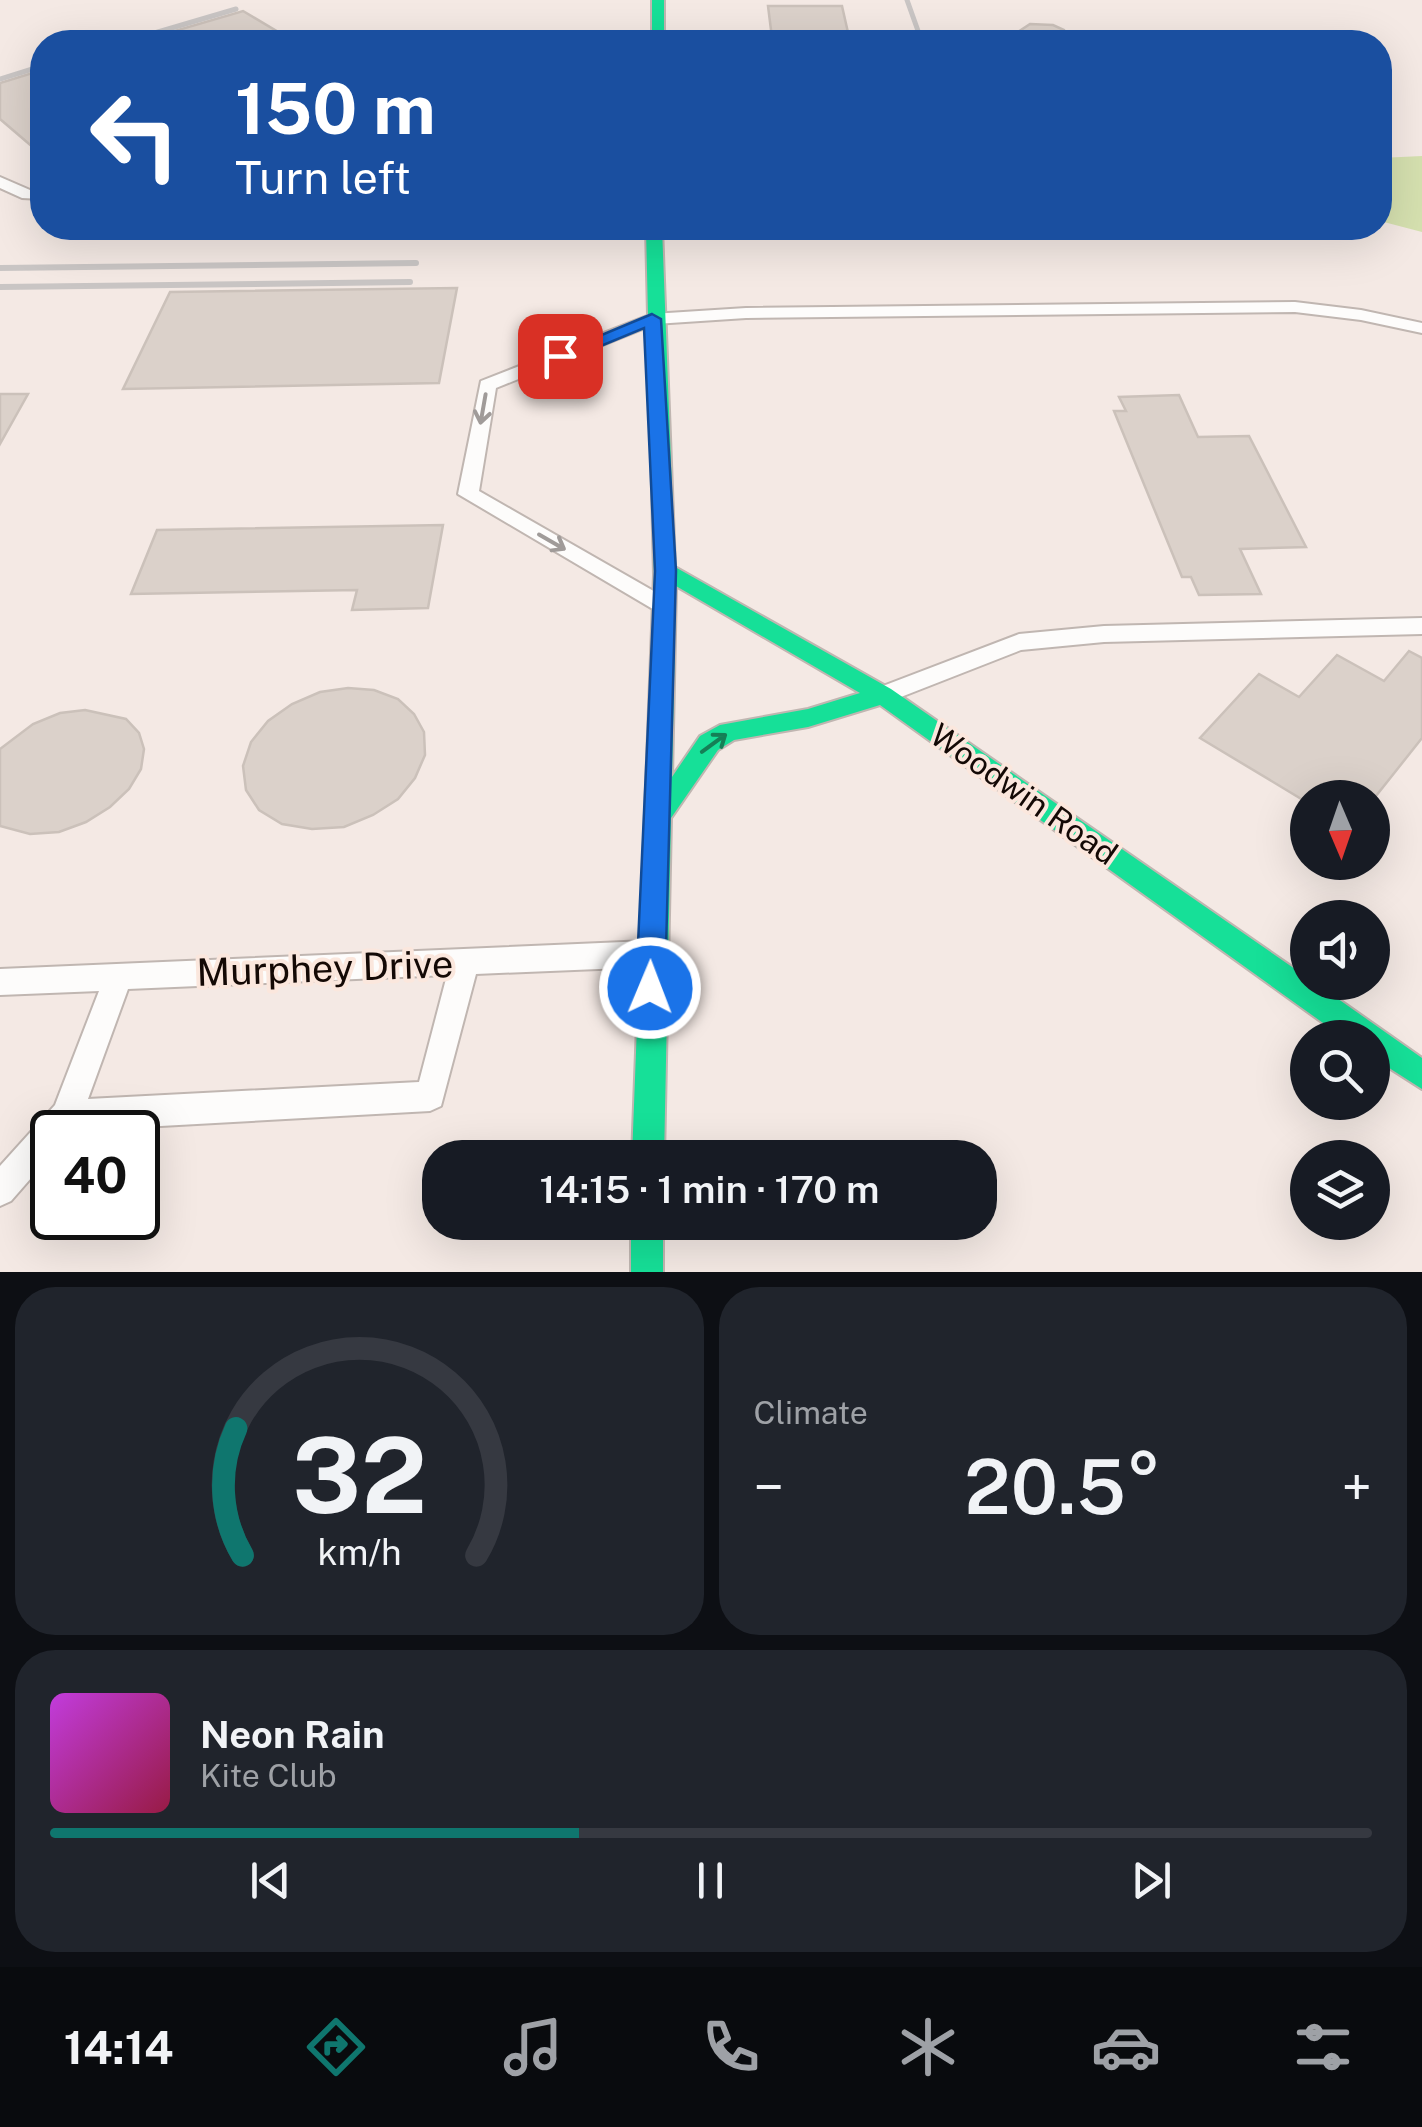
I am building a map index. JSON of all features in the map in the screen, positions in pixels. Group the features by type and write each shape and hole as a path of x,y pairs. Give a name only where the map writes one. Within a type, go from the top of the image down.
{"street":[{"path":"658,0 658,30"},
{"path":"648,1140 651,954 666,571 652,319 654,240"},
{"name":"Woodwin Road","path":"666,571 883,694 1344,1020"},
{"path":"656,820 710,743 730,732 808,718 883,694"},
{"name":"Woodwin Road","path":"1390,1052 1422,1075"},
{"path":"647,1272 648,1240"}],"lane":[{"path":"0,182 30,195"},
{"path":"664,608 468,494 487,385 652,319 746,314 1296,308 1361,315 1422,328"},
{"path":"883,694 1019,642 1104,634 1422,626"},
{"name":"Murphey Drive","path":"0,982 651,954"},
{"path":"160,1110 430,1096 465,962"},
{"path":"69,1110 118,977"},
{"path":"0,1190 30,1156"}],"green space":[{"path":"1422,156 1422,232 1392,224 1392,157"}],"building":[{"path":"768,6 842,6 847,30 771,30"},
{"path":"243,11 275,30 178,30"},
{"path":"1030,24 1053,25 1064,30 1021,30"},
{"path":"30,74 30,145 0,119 0,83"},
{"path":"457,288 439,383 123,389 170,292"},
{"path":"0,394 28,394 0,444"},
{"path":"1179,395 1198,437 1249,436 1306,547 1240,549 1261,594 1199,595 1191,577 1182,577 1114,411 1126,411 1119,397"},
{"path":"443,525 428,608 352,610 357,590 131,594 157,530"},
{"path":"1409,651 1422,658 1422,738 1389,780 1290,780 1290,792 1200,738 1259,674 1299,697 1337,655 1384,681"},
{"path":"374,690 398,699 414,714 424,732 425,755 415,778 398,799 344,827 312,829 282,824 259,810 246,790 243,766 251,742 268,721 292,704 320,692"},
{"path":"85,710 126,719 139,733 144,749 141,769 129,789 86,822 59,832 30,834 0,826 0,749 33,724 60,713"}],"railway":[{"path":"907,0 918,30"},
{"path":"165,30 236,9"},
{"path":"0,79 30,70"},
{"path":"0,268 416,263"},
{"path":"0,287 410,282"}],"traffic: fast":[{"path":"658,0 658,30"},
{"path":"649,1140 665,575 654,240"},
{"path":"666,571 883,695 1343,1020"},
{"path":"656,819 709,743 729,732 808,718 883,695"},
{"path":"1390,1053 1422,1075"},
{"path":"647,1240 647,1272"}],"route":[{"path":"560,356 652,319 666,571 650,988"}]}
